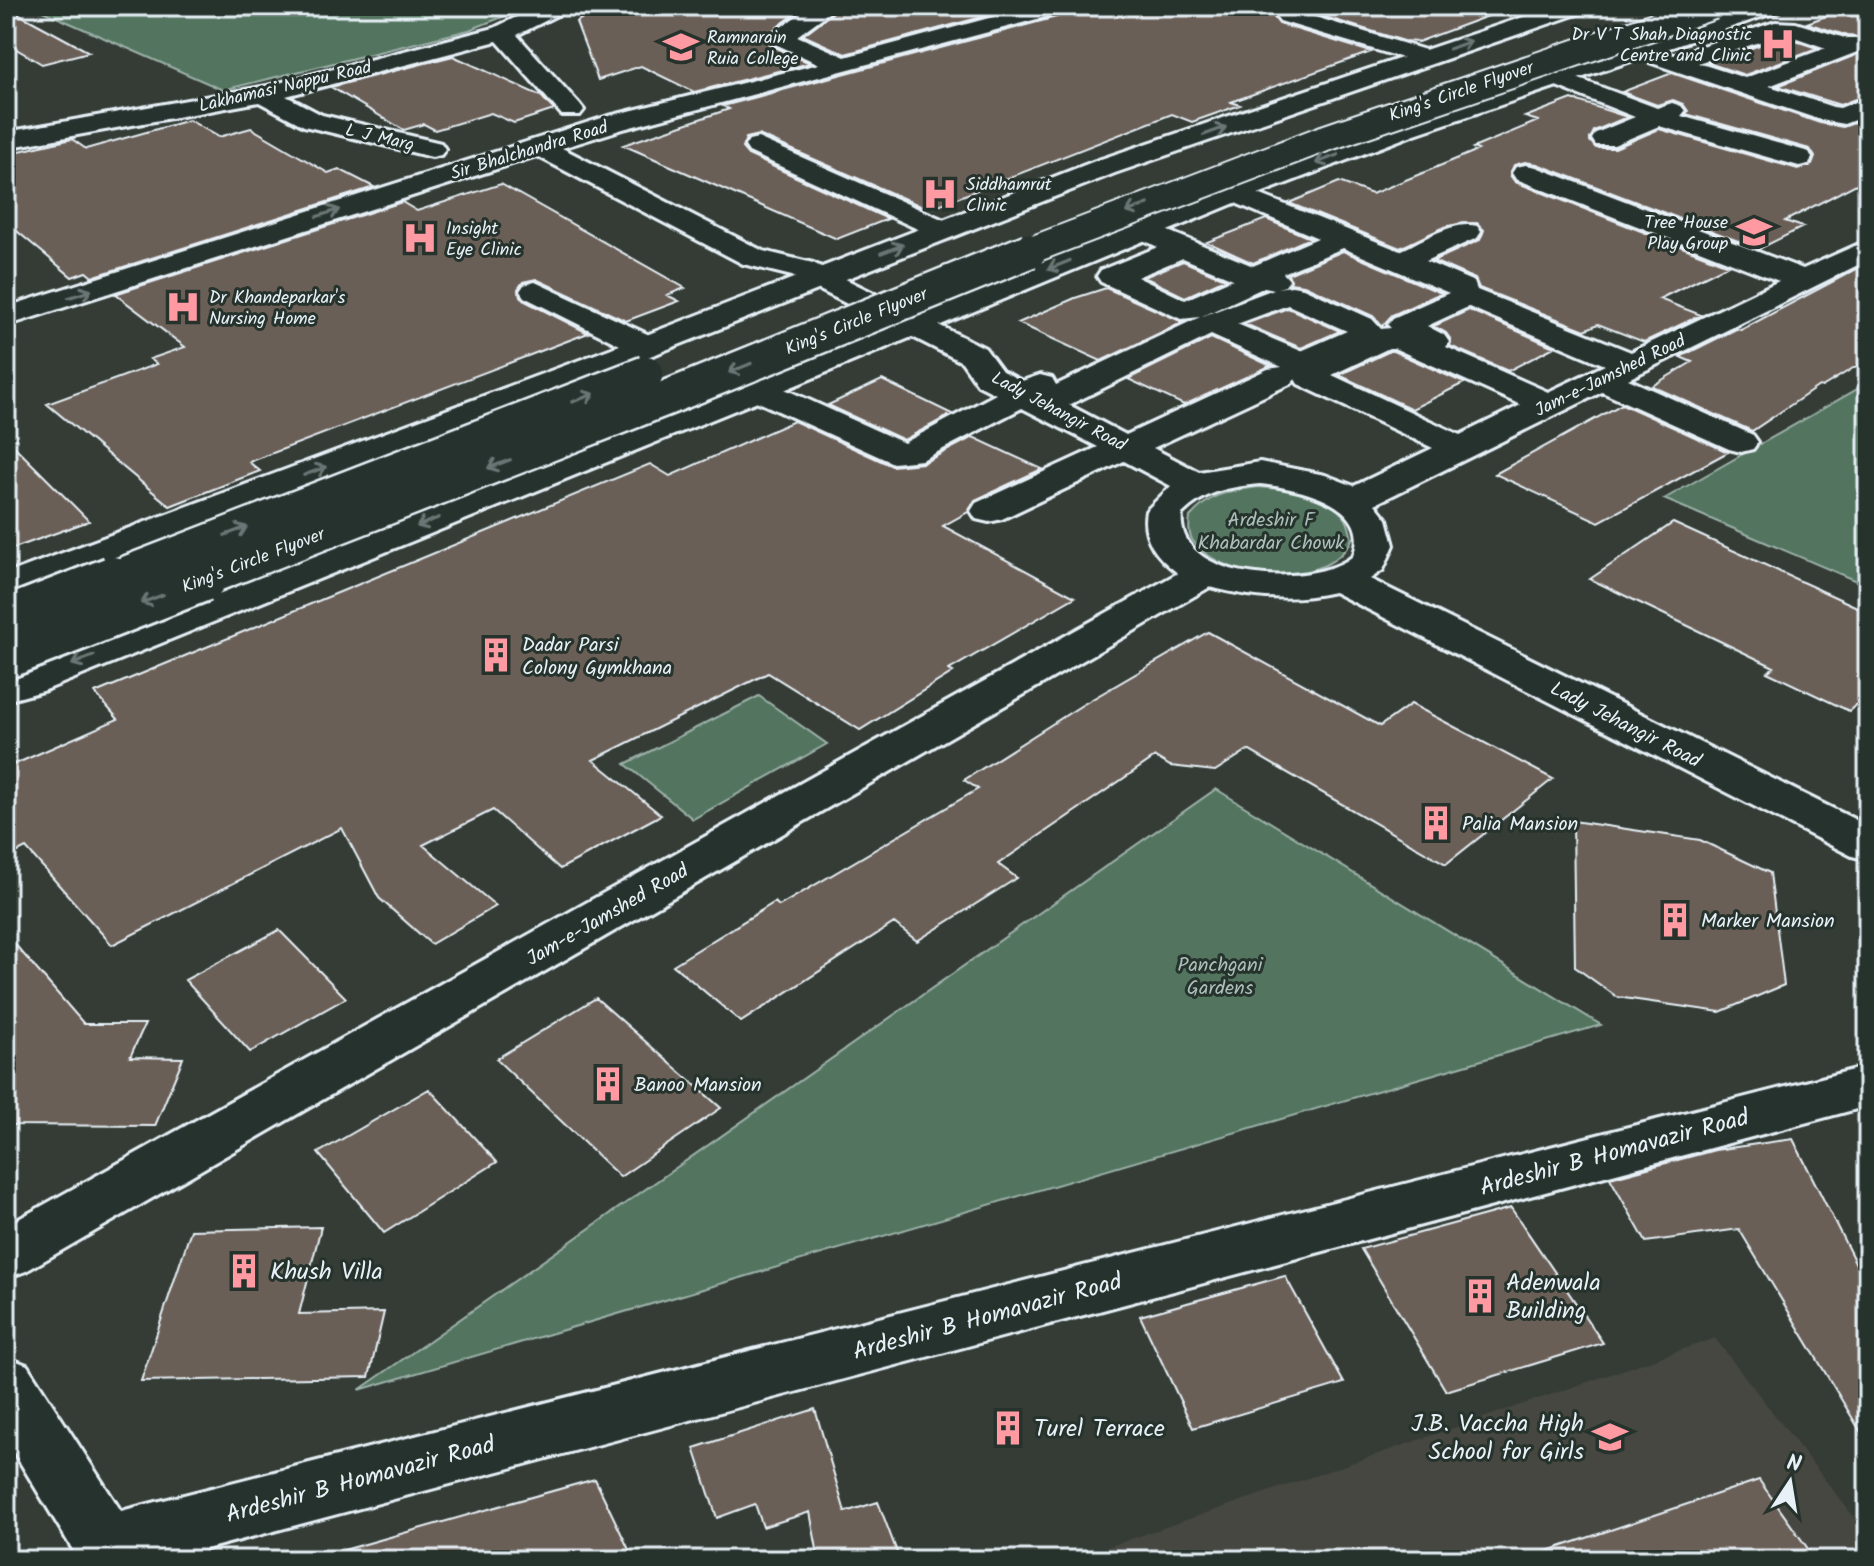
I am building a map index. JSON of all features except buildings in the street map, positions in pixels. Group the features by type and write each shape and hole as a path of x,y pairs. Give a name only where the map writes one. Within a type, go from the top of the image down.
{"main road":[{"name":"Lakhamasi Nappu Road","path":"6,140 263,94 502,33 557,6"},
{"path":"827,6 779,37 843,65"},
{"name":"Sir Bhalchandra Road","path":"6,317 466,154 540,147 614,123 1059,6"},
{"path":"6,587 647,346 1105,167 1578,6"},
{"name":"King's Circle Flyover","path":"6,620 622,382 1058,209 1290,125 1644,6"},
{"name":"King's Circle Flyover","path":"6,656 669,397 1100,222 1428,102 1713,6"},
{"path":"6,688 72,665 1144,230 1406,128 1770,6 1861,41"},
{"path":"1288,16 1423,57"},
{"path":"1649,74 1775,29 1861,41"},
{"path":"502,33 571,110"},
{"path":"1605,139 1726,86 1805,63 1861,41"},
{"path":"445,48 529,66"},
{"path":"1630,52 1649,74 1726,86 1838,117 1868,105"},
{"path":"1805,63 1843,75"},
{"path":"1649,74 1726,86"},
{"path":"1555,77 1657,117 1799,158"},
{"name":"L J Marg","path":"263,94 313,121 432,149 421,156 422,164 443,170 466,154"},
{"path":"543,118 571,110 602,108 618,117 614,123"},
{"path":"170,111 313,121"},
{"path":"758,146 943,230"},
{"name":"Lady Jehangir Road","path":"540,147 753,258 765,274 805,283 897,330 974,355 990,378 1195,484"},
{"path":"1526,173 1804,280"},
{"path":"1236,193 1463,288"},
{"path":"1144,230 1183,247"},
{"path":"1402,261 1467,232"},
{"path":"1274,280 1265,276 1266,269 1345,237"},
{"name":"Jam-e-Jamshed Road","path":"1352,501 1460,448 1574,402 1631,364 1868,249"},
{"path":"6,281 38,307"},
{"path":"535,291 647,346"},
{"path":"1574,402 1407,329 1404,325 1463,298 1474,298 1631,364"},
{"path":"1032,400 1076,389 1213,325"},
{"path":"757,389 893,453 910,453 1032,400 1143,334"},
{"path":"1460,448 1310,377 1309,373 1384,338 1399,338 1574,402 1688,424 1741,442"},
{"path":"989,511 1280,376"},
{"path":"1076,389 1111,391 1135,384"},
{"path":"1260,473 1328,487 1352,501 1369,517 1376,540 1372,558 1352,574 1289,588 1262,587 1207,573 1190,564 1169,545 1163,532 1164,511 1195,484 1210,479 1260,473"},
{"name":"Jam-e-Jamshed Road","path":"6,1254 1207,573"},
{"path":"1352,574 1868,815"},
{"name":"Lady Jehangir Road","path":"1352,574 1868,845"},
{"name":"Ardeshir B Homavazir Road","path":"111,1553 1868,1086"},
{"path":"6,1384 111,1553"}],"shaded area":[{"name":"J.B. Vaccha High School for Girls","path":"1715,1338 1868,1535 1868,1560 1069,1560"}],"green space":[{"path":"31,6 531,6 469,30 223,90"},
{"path":"1868,383 1868,586 1664,499"},
{"name":"Ardeshir F Khabardar Chowk","path":"1258,487 1292,491 1325,502 1345,517 1352,539 1340,555 1321,567 1275,575 1228,566 1208,555 1193,541 1189,529 1190,517 1205,502 1220,494"},
{"path":"759,696 827,744 693,819 625,764"},
{"name":"Panchgani Gardens","path":"1216,789 1601,1025 359,1390"}],"place":[{"name":"Dr V T Shah Diagnostic Centre and Clinic","path":"1778,44"},
{"name":"Ramnarain Ruia College","path":"681,47"},
{"name":"Siddhamrut Clinic","path":"940,194"},
{"name":"Tree House Play Group","path":"1754,232"},
{"name":"Insight Eye Clinic","path":"420,238"},
{"name":"Dr Khandeparkar's Nursing Home","path":"183,307"},
{"name":"Dadar Parsi Colony Gymkhana","path":"496,655"},
{"name":"Palia Mansion","path":"1436,823"},
{"name":"Marker Mansion","path":"1675,920"},
{"name":"Banoo Mansion","path":"608,1084"},
{"name":"Khush Villa","path":"244,1271"},
{"name":"Adenwala Building","path":"1480,1296"},
{"name":"Turel Terrace","path":"1008,1428"},
{"name":"J.B. Vaccha High School for Girls","path":"1610,1437"}]}
